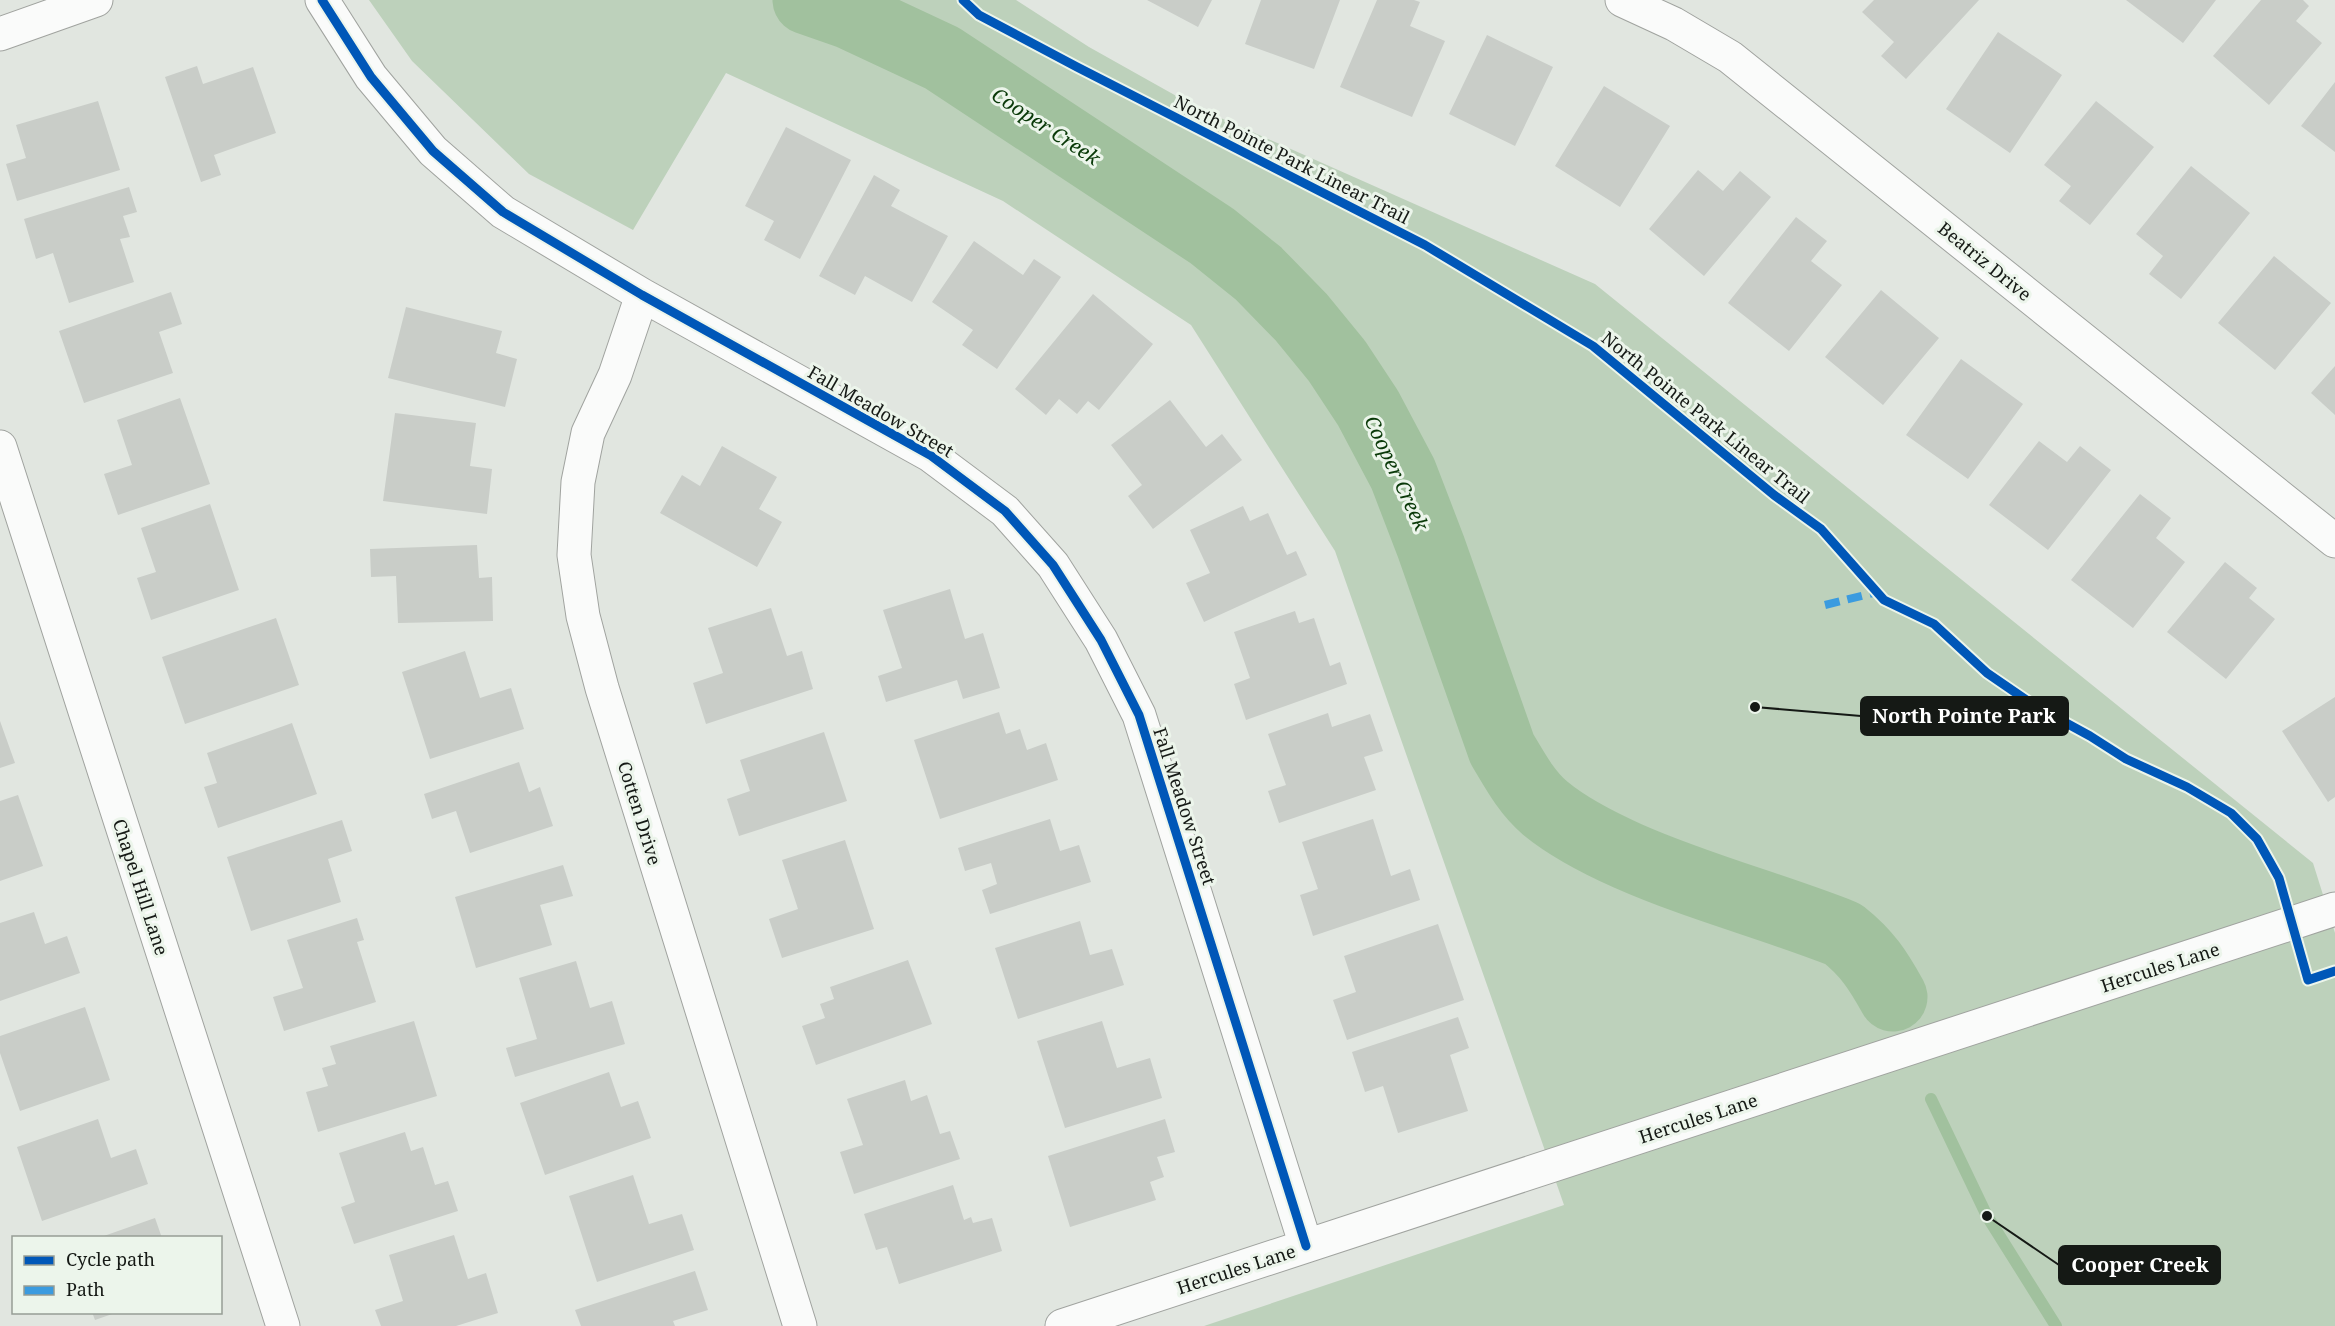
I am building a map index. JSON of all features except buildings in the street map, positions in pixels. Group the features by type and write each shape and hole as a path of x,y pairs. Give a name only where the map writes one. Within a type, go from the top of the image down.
{"street":[{"path":"0,34 96,0"},
{"name":"Fall Meadow Street","path":"322,0 371,77 433,151 503,212 642,295 930,455 1005,512 1053,565 1101,640 1139,715 1306,1246"},
{"name":"Beatriz Drive","path":"1622,0 1674,24 1730,57 2335,541"},
{"name":"Cotten Drive","path":"642,295 615,375 588,433 578,482 574,555 583,616 605,700 800,1326"},
{"name":"Chapel Hill Lane","path":"0,447 283,1326"},
{"name":"Hercules Lane","path":"1062,1326 2335,909"}],"green space":[{"path":"369,0 1016,0 1089,47 1196,107 1595,284 2313,863 2335,933 2335,1326 1204,1326 1564,1205 1335,551 1191,325 1003,201 726,73 633,230 529,174 412,61"}],"waterway":[{"name":"Cooper Creek","path":"807,0 850,15 942,58 1212,236 1258,273 1301,317 1337,361 1368,408 1403,474 1502,749 1532,795 1564,822 1628,856 1843,934 1871,962 1893,997"},
{"name":"Cooper Creek","path":"1931,1099 1987,1216 2056,1326"}],"marked path":[{"path":"1825,605 1877,592"}],"cycle path":[{"path":"322,0 371,77 433,151 503,212 642,295 930,455 1005,511 1053,565 1101,640 1139,715 1306,1246"},
{"name":"North Pointe Park Linear Trail","path":"963,0 979,15 1077,67 1425,245 1593,346 1774,495 1821,529 1884,600 1934,624 1987,673 2035,706 2126,759 2187,787 2231,813 2257,839 2279,878 2308,980 2335,971"}],"place":[{"name":"North Pointe Park","path":"1755,707"},
{"name":"Cooper Creek","path":"1987,1216"}]}
